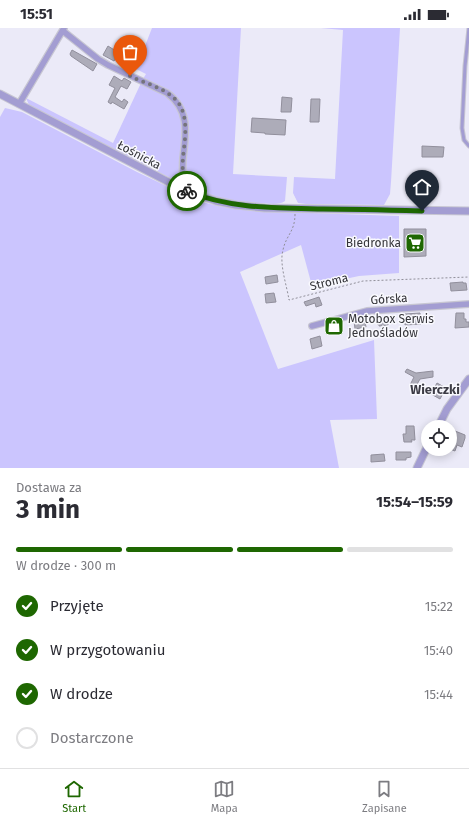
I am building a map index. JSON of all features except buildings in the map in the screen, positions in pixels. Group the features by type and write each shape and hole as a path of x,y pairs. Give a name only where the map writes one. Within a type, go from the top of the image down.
{"street":[{"path":"19,104 63,29 98,59 167,93 175,99 180,106 186,128 183,175 180,188"},
{"name":"Łośnicka","path":"0,94 180,188 216,201 265,208 469,212"},
{"name":"Górska","path":"312,326 367,311 469,304"},
{"path":"442,420 469,379"},
{"path":"416,468 422,456"}],"lane":[{"path":"469,28 464,66 462,128 464,140 469,146"}],"path":[{"name":"Stroma","path":"295,208 294,226 284,245 282,259 289,300 364,281 469,277"}],"shaded area":[{"path":"152,28 241,28 233,174 287,177 285,201 282,203 272,204 230,200 201,193 184,184 188,129 181,104 175,98 143,79 146,74 136,69"},
{"path":"321,28 400,28 390,194 384,205 298,203 293,193 294,177 335,179 343,30"},
{"path":"141,83 169,97 181,114 184,137 180,183 29,105 26,98 113,143"},
{"path":"5,108 22,112 137,172 198,201 223,207 254,211 399,216 399,273 359,276 312,286 301,245 240,272 278,369 374,340 377,419 330,420 339,468 0,468 0,117"}],"way so far":[{"path":"130,76 167,93 175,99 180,106 186,128 183,175 180,188 187,191"}],"place":[{"name":"Biedronka","path":"415,243"},
{"name":"Motobox Serwis Jednośladów","path":"334,326"}],"district":[{"name":"Wierczki","path":"435,389"}],"route":[{"path":"187,191 216,201 265,208 422,211"}]}
